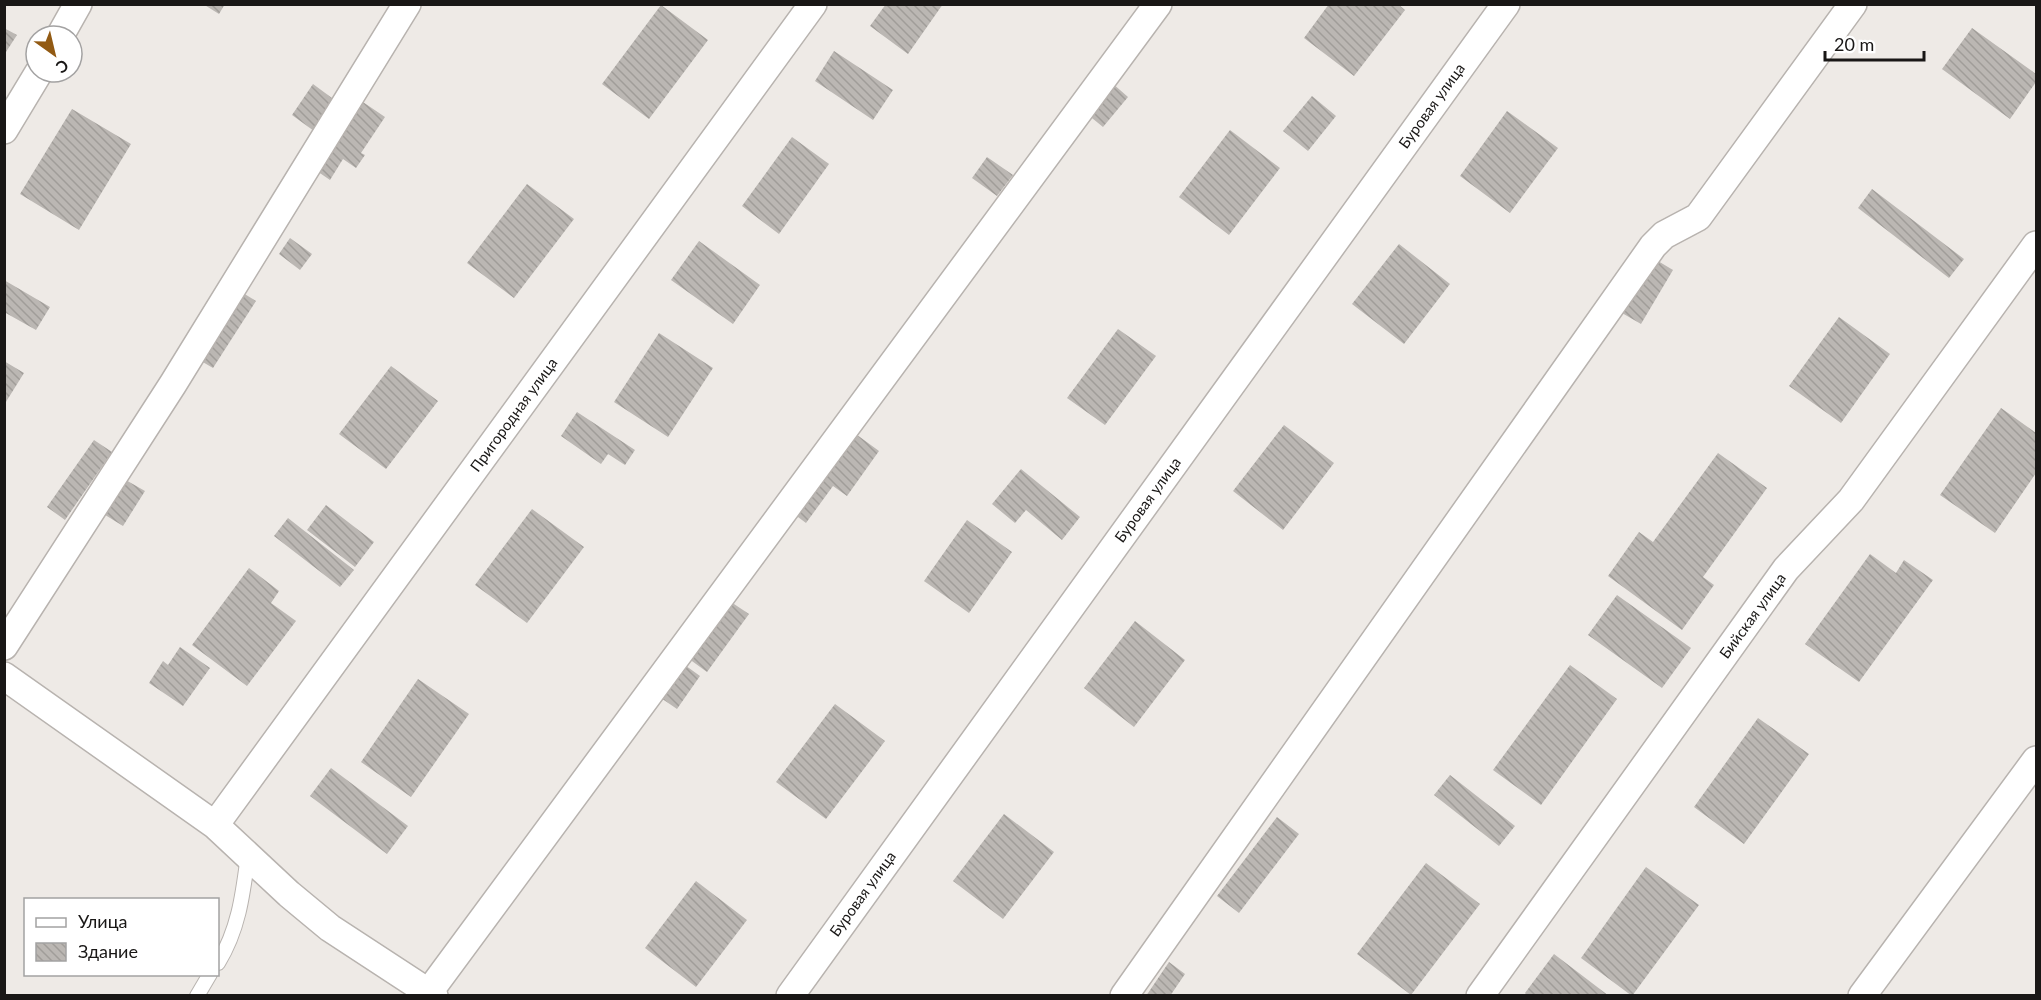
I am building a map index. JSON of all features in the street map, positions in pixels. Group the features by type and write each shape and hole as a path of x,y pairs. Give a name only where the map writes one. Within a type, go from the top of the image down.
{"street":[{"path":"67,24 78,4"},
{"path":"4,646 173,384 407,4"},
{"name":"Пригородная улица","path":"214,825 813,4"},
{"path":"4,676 214,825 330,928 431,994 1158,4"},
{"name":"Буровая улица","path":"790,996 1506,4"},
{"path":"1124,996 1653,246 1664,235 1698,217 1853,4"},
{"path":"4,130 32,84"},
{"name":"Бийская улица","path":"1480,996 1786,569 1851,500 2037,245"},
{"path":"1862,996 2037,759"}],"lane":[{"path":"219,961 234,930 242,906 248,855"},
{"path":"196,996 209,976"}],"building":[{"path":"203,4 225,4 219,14"},
{"path":"886,4 943,4 908,54 870,26"},
{"path":"1329,4 1398,4 1405,10 1354,76 1304,38"},
{"path":"661,5 708,40 649,119 602,84"},
{"path":"4,28 17,35 4,55"},
{"path":"1972,28 2036,74 2036,82 2010,119 1942,69"},
{"path":"834,51 893,90 873,120 815,81"},
{"path":"1112,83 1128,97 1103,127 1087,114"},
{"path":"313,84 336,101 314,131 292,115"},
{"path":"1312,96 1336,116 1308,151 1283,131"},
{"path":"357,98 385,117 361,153 365,155 356,168 343,159 330,180 311,167"},
{"path":"72,109 131,144 79,230 20,194"},
{"path":"1507,111 1558,148 1510,213 1460,176"},
{"path":"1230,130 1280,168 1229,235 1179,197"},
{"path":"792,137 829,164 779,234 742,206"},
{"path":"987,157 1013,175 997,196 972,178"},
{"path":"527,184 574,219 514,298 467,263"},
{"path":"1872,189 1964,259 1949,278 1858,208"},
{"path":"290,238 312,254 300,270 279,254"},
{"path":"699,241 760,285 733,324 671,280"},
{"path":"1399,244 1450,284 1404,344 1352,304"},
{"path":"1653,258 1673,270 1641,324 1622,313"},
{"path":"4,280 50,307 36,330 4,312"},
{"path":"243,293 256,301 213,368 201,361"},
{"path":"1839,317 1890,354 1841,423 1789,386"},
{"path":"1118,329 1156,356 1105,425 1067,398"},
{"path":"659,333 713,368 668,437 614,402"},
{"path":"4,361 24,373 4,405"},
{"path":"391,366 438,401 386,469 339,434"},
{"path":"2001,408 2036,433 2036,473 1995,533 1940,495"},
{"path":"577,412 635,450 625,465 608,454 601,464 561,436"},
{"path":"1284,425 1334,463 1283,530 1233,491"},
{"path":"849,429 879,451 847,496 833,486 806,523 790,511"},
{"path":"94,440 112,452 65,520 47,507"},
{"path":"1718,453 1767,488 1703,577 1714,585 1682,630 1608,576 1639,532 1653,542"},
{"path":"1021,469 1080,517 1062,540 1026,510 1015,523 992,504"},
{"path":"124,479 145,491 123,526 102,513"},
{"path":"326,505 374,542 355,567 307,530"},
{"path":"532,509 584,547 527,623 475,585"},
{"path":"288,518 354,570 340,587 274,536"},
{"path":"967,520 1012,552 969,613 924,581"},
{"path":"1870,554 1896,573 1904,560 1933,580 1859,682 1805,644"},
{"path":"249,568 279,591 271,603 296,621 247,686 192,645"},
{"path":"1617,595 1691,648 1662,688 1588,635"},
{"path":"725,598 749,614 707,672 685,656"},
{"path":"1135,621 1185,660 1134,727 1084,688"},
{"path":"180,647 210,668 183,706 149,683 163,661 168,665"},
{"path":"682,663 700,676 677,709 658,696"},
{"path":"1570,665 1617,699 1541,805 1493,770"},
{"path":"418,679 469,714 411,797 361,762"},
{"path":"835,704 885,741 826,819 776,782"},
{"path":"1758,718 1809,754 1744,844 1694,807"},
{"path":"331,768 408,826 387,854 310,796"},
{"path":"1450,775 1515,826 1499,846 1434,795"},
{"path":"1004,814 1054,852 1003,919 953,881"},
{"path":"1277,817 1299,834 1239,913 1217,896"},
{"path":"1426,863 1480,904 1411,995 1357,954"},
{"path":"1646,867 1699,905 1632,996 1581,958"},
{"path":"696,881 747,920 696,987 645,948"},
{"path":"1554,954 1609,996 1528,996 1525,993"},
{"path":"1169,962 1185,974 1170,996 1146,996"}]}
